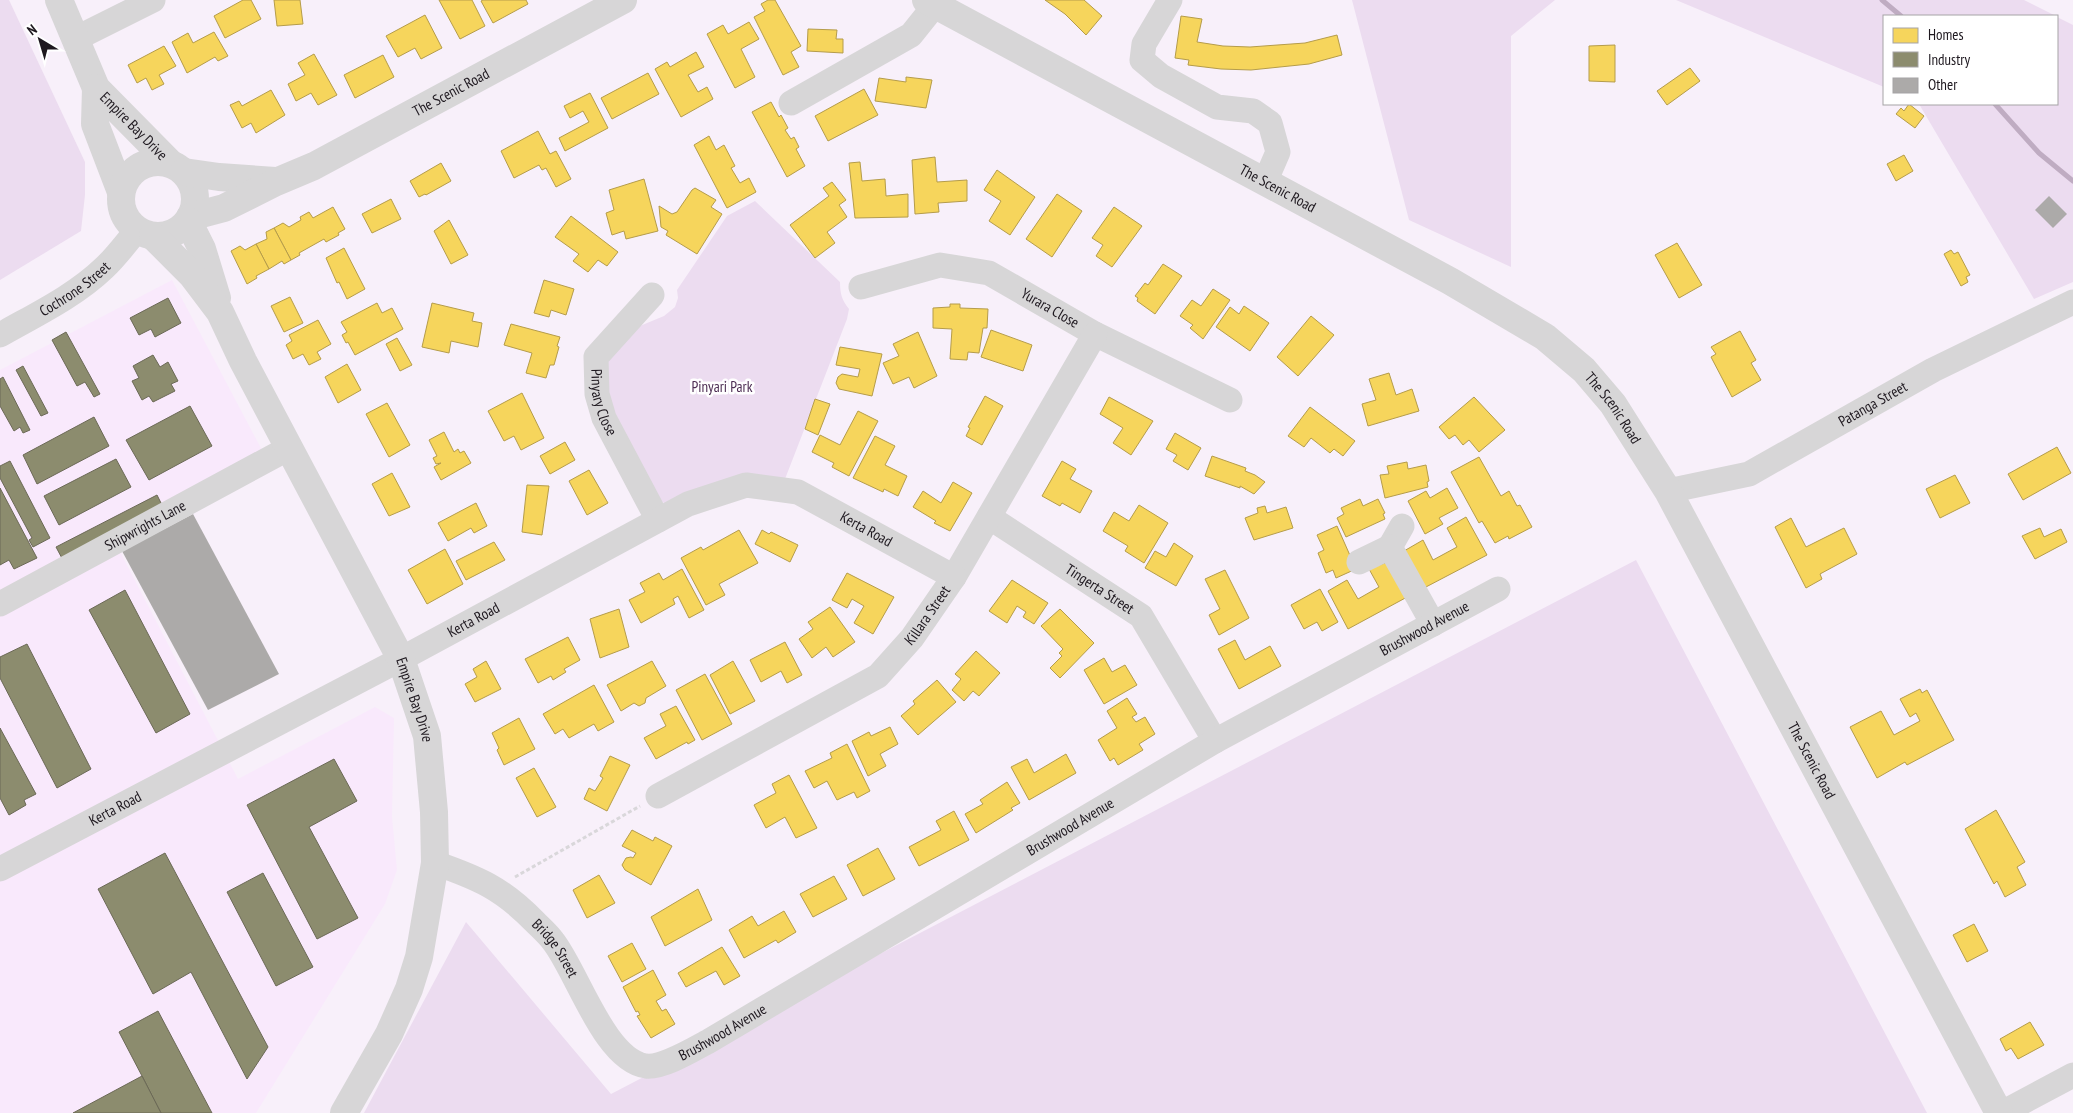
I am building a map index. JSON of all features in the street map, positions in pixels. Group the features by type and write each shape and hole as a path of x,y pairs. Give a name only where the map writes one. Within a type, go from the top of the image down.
{"main road":[{"name":"Empire Bay Drive","path":"59,0 96,88 177,168"},
{"name":"The Scenic Road","path":"189,219 224,208 276,182 314,166 623,0"},
{"name":"The Scenic Road","path":"931,2 1450,281 1544,336 1584,370 1614,404 1668,491 2001,1113"},
{"name":"Empire Bay Drive","path":"96,88 95,124 121,192"},
{"path":"160,162 177,168 191,182 194,193 194,205 189,219 172,233 145,233 129,223 123,214 120,204 121,192 127,178 139,167 149,163 160,162"},
{"name":"The Scenic Road","path":"177,168 219,178 276,182"},
{"name":"Empire Bay Drive","path":"189,219 213,281 220,312"},
{"name":"Empire Bay Drive","path":"145,233 192,275 220,312 243,361 400,659 427,736 434,812 435,863 420,957 409,989 389,1034 344,1113"}],"street":[{"path":"75,40 153,0"},
{"path":"1170,0 1144,44 1142,60 1161,76 1217,107 1253,111 1270,123 1278,152 1265,182"},
{"path":"791,103 911,35 931,2"},
{"name":"Cochrone Street","path":"0,335 43,311 81,286 145,233"},
{"name":"Yurara Close","path":"861,287 940,266 989,273 1094,334 1230,400"},
{"name":"Pinyary Close","path":"652,295 596,357 597,394 604,418 658,520"},
{"name":"Patanga Street","path":"1668,491 1749,474 1933,370 2073,302"},
{"name":"Killara Street","path":"658,796 878,676 912,638 954,577 1094,334"},
{"name":"Shipwrights Lane","path":"0,604 290,448"},
{"name":"Kerta Road","path":"0,869 400,659 688,504 746,485 798,492 954,577"},
{"name":"Tingerta Street","path":"989,517 1141,616 1215,741"},
{"path":"1359,562 1396,537 1433,624"},
{"name":"Brushwood Avenue","path":"646,1066 669,1062 709,1041 1215,741 1498,590"},
{"name":"Bridge Street","path":"435,863 481,880 496,888 520,907 554,941 600,1025 614,1045 630,1059 646,1066"},
{"path":"2001,1113 2073,1075"}],"path":[{"path":"496,888 658,796"}],"shaded area":[{"path":"172,280 262,450 114,540 238,779 375,707 394,718 392,817 397,870 385,904 256,1113 0,1113 0,370"}],"green space":[{"path":"0,0 9,0 85,162 85,195 81,231 0,280"},
{"path":"1352,0 1555,0 1511,36 1511,267 1409,220"},
{"path":"1676,0 2024,0 2054,15 1883,15 1883,87"},
{"path":"2058,18 2073,25 2073,282 2034,299 1920,105 2058,105"},
{"name":"Pinyari Park","path":"755,201 840,282 842,297 849,309 847,319 785,479 666,504 657,499 607,404 603,380 609,357 635,328 664,316 675,307 678,298 677,290 727,216"},
{"path":"1636,560 1927,1113 364,1113 466,922 611,1094"}],"building: Homes":[{"path":"243,0 251,0 261,19 225,38 214,16"},
{"path":"274,0 300,0 303,24 277,26"},
{"path":"439,0 472,0 485,26 460,39"},
{"path":"526,0 528,4 493,23 481,1"},
{"path":"768,0 775,0 801,46 791,52 799,67 783,75 754,17 765,11 761,4"},
{"path":"1045,0 1084,0 1102,16 1086,35 1065,14"},
{"path":"425,15 442,48 421,59 415,48 398,57 386,36"},
{"path":"1181,16 1202,19 1197,42 1223,46 1250,47 1305,43 1337,35 1342,55 1309,64 1251,70 1188,65 1189,60 1175,58"},
{"path":"749,22 759,39 741,49 755,77 735,88 707,34 723,25 728,34"},
{"path":"808,29 837,30 836,39 843,39 843,53 807,51"},
{"path":"214,32 228,56 218,61 215,57 187,73 172,42 188,33 193,43"},
{"path":"1615,45 1615,82 1589,81 1589,46"},
{"path":"164,46 176,66 159,75 164,84 152,90 146,78 137,83 128,65"},
{"path":"696,52 704,67 688,75 698,92 707,87 713,99 681,117 655,69 667,62 670,67"},
{"path":"314,54 337,95 318,105 311,93 296,101 288,84 305,75 298,63"},
{"path":"383,55 394,77 355,98 344,75"},
{"path":"1690,68 1700,81 1667,105 1657,91"},
{"path":"648,73 659,94 612,119 601,98"},
{"path":"906,77 932,80 926,108 875,101 879,78 906,82"},
{"path":"864,89 878,115 828,141 815,116"},
{"path":"271,90 285,115 256,133 251,123 242,128 230,105 239,101 242,106"},
{"path":"590,93 608,128 565,151 559,138 589,122 583,111 570,118 564,106"},
{"path":"771,102 779,117 781,115 788,128 785,130 791,139 794,137 799,147 796,149 805,166 787,177 752,112"},
{"path":"1910,105 1924,116 1915,128 1896,114 1901,108 1904,111"},
{"path":"538,131 550,154 556,151 571,179 556,187 546,168 542,170 539,165 514,178 501,151"},
{"path":"709,136 716,150 724,145 735,166 731,168 740,183 749,178 756,192 727,208 694,145"},
{"path":"1904,155 1913,171 1896,181 1887,164"},
{"path":"935,157 937,182 967,180 967,201 938,203 939,212 915,214 912,160"},
{"path":"860,162 862,181 885,179 886,196 908,194 908,217 855,218 849,163"},
{"path":"441,163 451,181 419,197 410,181"},
{"path":"997,170 1035,197 1010,235 989,221 1001,201 984,190"},
{"path":"644,179 658,231 626,239 624,231 612,235 606,213 614,210 609,190"},
{"path":"832,182 846,200 839,205 847,217 827,232 835,243 815,258 790,225 829,196 823,188"},
{"path":"695,188 716,200 711,207 722,214 697,254 666,235 668,231 661,227 659,206 672,214 677,212"},
{"path":"1057,194 1082,211 1052,257 1026,239"},
{"path":"391,199 401,219 372,233 362,214"},
{"path":"333,207 345,229 338,233 339,235 326,242 324,239 299,253 300,255 291,260 274,228 283,223 289,227 301,220 300,217 309,212 313,218"},
{"path":"1114,207 1142,226 1112,267 1096,256 1103,245 1092,238"},
{"path":"571,216 618,252 607,266 598,260 588,272 573,261 579,254 555,237"},
{"path":"449,220 468,255 451,264 434,231"},
{"path":"274,228 291,260 284,264 282,261 269,269 256,244 267,239 266,232"},
{"path":"1677,243 1702,285 1679,298 1655,255"},
{"path":"256,244 269,269 256,276 257,278 247,284 231,251 240,246 245,250"},
{"path":"344,248 365,289 347,299 339,282 337,283 326,258"},
{"path":"1951,250 1954,254 1958,252 1970,275 1966,277 1968,282 1961,286 1944,254"},
{"path":"1163,264 1182,276 1155,314 1137,301 1138,298 1135,296 1145,283 1148,285"},
{"path":"544,280 574,289 566,315 551,310 549,317 534,313"},
{"path":"1213,289 1230,300 1203,339 1190,328 1193,325 1180,316 1192,300 1201,306"},
{"path":"290,297 303,323 284,332 271,306"},
{"path":"377,303 382,313 392,308 403,329 355,355 342,335 347,332 341,322"},
{"path":"432,303 474,313 472,321 482,323 478,347 451,341 449,353 422,347"},
{"path":"950,304 960,304 960,308 988,309 987,328 983,328 979,353 968,352 967,360 950,359 952,329 933,328 933,308 950,307"},
{"path":"1244,306 1269,323 1250,351 1216,327 1230,307 1239,314"},
{"path":"1311,316 1334,335 1298,376 1277,357"},
{"path":"318,320 331,344 317,352 321,359 309,365 303,354 293,359 286,345 292,341 289,335"},
{"path":"511,324 560,337 554,365 550,365 546,378 526,373 532,353 504,345"},
{"path":"991,330 1032,345 1023,371 981,357"},
{"path":"1740,331 1756,360 1751,363 1761,380 1732,397 1711,357 1716,354 1711,347"},
{"path":"918,332 937,376 914,388 909,377 893,384 883,363 899,356 893,344"},
{"path":"397,338 412,365 400,371 386,344"},
{"path":"840,347 882,354 872,396 839,389 836,383 838,377 842,374 858,377 860,369 836,365"},
{"path":"347,364 361,390 338,403 325,377"},
{"path":"1389,373 1396,395 1412,389 1419,411 1368,426 1362,404 1376,400 1369,379"},
{"path":"522,393 544,438 521,450 514,436 504,441 488,411"},
{"path":"985,396 1003,406 982,445 966,436 970,428 968,427"},
{"path":"1109,397 1153,421 1131,455 1113,443 1123,428 1100,414"},
{"path":"1474,397 1505,430 1479,452 1469,440 1463,445 1455,435 1449,439 1439,427"},
{"path":"815,399 830,404 818,435 805,429"},
{"path":"387,403 410,445 389,457 366,414"},
{"path":"1310,407 1355,441 1343,456 1334,449 1330,453 1311,438 1304,447 1288,436"},
{"path":"858,411 878,421 849,476 832,467 834,463 812,452 820,435 840,445"},
{"path":"444,432 454,452 458,449 460,453 464,451 471,463 441,480 434,467 441,463 436,464 433,458 437,456 429,440"},
{"path":"1175,433 1201,448 1188,470 1173,461 1177,455 1166,449"},
{"path":"875,436 895,446 885,465 907,476 898,496 884,489 883,492 853,478"},
{"path":"565,442 575,460 550,474 540,456"},
{"path":"2057,447 2071,473 2023,500 2008,474"},
{"path":"1212,456 1246,468 1245,471 1265,482 1254,494 1240,486 1240,488 1205,476"},
{"path":"1479,457 1501,496 1509,491 1517,506 1520,505 1532,527 1509,539 1508,536 1495,543 1482,521 1479,523 1451,472"},
{"path":"1062,461 1076,469 1070,479 1092,491 1080,513 1062,503 1060,506 1042,496"},
{"path":"1407,462 1408,469 1426,465 1429,481 1427,482 1428,487 1385,498 1380,475 1389,474 1387,466"},
{"path":"589,470 608,503 587,515 569,481"},
{"path":"392,473 410,507 389,516 372,484"},
{"path":"1955,475 1970,503 1940,518 1926,489"},
{"path":"953,482 972,493 950,531 934,523 936,521 913,507 923,491 941,503"},
{"path":"527,485 549,486 542,535 522,532"},
{"path":"1447,488 1458,508 1439,518 1443,524 1425,534 1408,501 1426,491 1430,498"},
{"path":"1360,499 1363,506 1378,499 1385,513 1383,514 1385,519 1346,537 1337,518 1344,514 1341,508"},
{"path":"476,503 487,526 474,533 471,528 448,541 438,523"},
{"path":"1139,505 1168,523 1144,563 1125,551 1128,546 1103,531 1114,512 1129,521"},
{"path":"1265,506 1267,513 1286,507 1293,528 1254,540 1245,518 1258,513 1257,508"},
{"path":"1466,517 1487,555 1424,588 1404,551 1423,540 1433,560 1457,547 1447,528"},
{"path":"1791,518 1806,547 1844,528 1857,554 1820,574 1822,579 1806,588 1775,527"},
{"path":"1337,526 1356,569 1336,578 1333,570 1326,573 1318,553 1324,550 1317,535"},
{"path":"2040,528 2044,537 2061,529 2067,542 2035,559 2022,536"},
{"path":"739,530 758,563 719,584 725,595 706,605 681,558 701,547 703,550"},
{"path":"762,530 769,534 771,532 798,545 790,562 755,544"},
{"path":"494,542 505,560 466,580 456,561"},
{"path":"1174,543 1193,556 1176,586 1145,568 1155,551 1166,557"},
{"path":"445,549 463,584 427,604 408,570"},
{"path":"1390,561 1409,596 1348,629 1328,591 1347,580 1358,599 1379,587 1369,569"},
{"path":"682,569 704,610 689,618 678,596 673,599 675,604 641,623 629,600 645,592 640,583 659,573 663,580"},
{"path":"1225,570 1249,618 1219,635 1209,615 1220,609 1205,579"},
{"path":"847,573 894,597 873,634 854,623 864,606 852,599 847,608 832,600"},
{"path":"1012,580 1048,603 1034,624 1023,617 1026,612 1017,606 1007,623 989,611"},
{"path":"1320,589 1338,622 1322,631 1317,622 1304,629 1291,605"},
{"path":"830,607 855,642 833,657 826,647 812,658 799,639 813,629 808,622"},
{"path":"619,609 629,647 600,658 590,619"},
{"path":"1060,609 1094,643 1060,678 1050,668 1062,656 1059,653 1063,649 1041,626"},
{"path":"568,637 580,660 564,669 566,672 553,680 551,676 538,683 525,659"},
{"path":"1235,640 1245,660 1270,646 1281,666 1239,689 1218,649"},
{"path":"785,642 802,675 787,683 781,671 761,682 750,660"},
{"path":"976,651 1000,673 979,696 973,691 964,701 952,690 961,679 955,674"},
{"path":"1104,658 1112,672 1125,665 1137,685 1104,704 1084,670"},
{"path":"486,661 501,689 475,702 465,684 477,677 473,669"},
{"path":"652,661 666,686 646,698 645,703 639,706 634,703 621,711 607,685"},
{"path":"733,661 755,701 730,714 710,675"},
{"path":"705,674 732,724 702,740 676,690"},
{"path":"937,680 956,702 918,735 901,716 915,704 913,701"},
{"path":"594,685 614,722 598,731 594,724 569,738 563,729 555,734 543,714"},
{"path":"1920,689 1922,693 1927,690 1954,740 1907,765 1905,762 1877,778 1850,727 1881,711 1894,735 1920,721 1916,713 1910,717 1900,699"},
{"path":"1127,698 1137,714 1132,717 1136,722 1145,717 1155,734 1139,744 1143,750 1118,765 1114,758 1110,761 1098,740 1117,728 1107,711"},
{"path":"676,706 695,740 688,744 687,742 656,759 644,738 666,726 660,714"},
{"path":"519,718 535,749 504,765 492,733"},
{"path":"890,727 898,744 880,754 886,766 868,776 852,741 869,732 871,736"},
{"path":"847,744 870,791 857,798 854,792 837,800 827,781 814,788 805,771 832,758 830,753"},
{"path":"1066,754 1076,773 1029,800 1011,767 1027,759 1034,773"},
{"path":"610,756 630,765 607,811 584,799 589,788 595,791 603,778 600,776"},
{"path":"534,768 556,807 537,817 516,778"},
{"path":"789,775 817,828 796,838 785,817 766,828 754,805 776,793 772,784"},
{"path":"1007,782 1020,803 1011,808 1013,810 976,833 965,814 983,804 980,800"},
{"path":"1996,810 2025,862 2017,867 2026,885 2005,897 1997,881 1994,884 1965,829"},
{"path":"954,811 969,840 919,866 909,847 941,830 936,821"},
{"path":"632,830 653,841 655,837 672,846 651,885 625,870 622,865 626,858 633,858 636,853 622,846"},
{"path":"878,848 895,879 863,896 847,865"},
{"path":"599,875 615,903 587,918 573,890"},
{"path":"834,876 847,899 813,917 800,894"},
{"path":"698,889 712,920 665,946 651,917"},
{"path":"784,911 796,932 778,943 776,940 744,958 729,930 752,916 758,926"},
{"path":"1974,924 1988,951 1967,962 1953,935"},
{"path":"632,943 646,969 622,982 608,956"},
{"path":"722,947 740,976 724,985 716,971 686,987 678,973"},
{"path":"653,970 666,995 656,1001 662,1011 666,1009 675,1024 651,1038 637,1016 640,1015 638,1011 636,1012 623,987"},
{"path":"2030,1022 2044,1045 2018,1059 2011,1048 2006,1051 2000,1039"}],"building: Industry":[{"path":"168,298 181,323 155,337 151,329 139,335 130,318"},
{"path":"66,332 100,394 94,397 85,382 77,386 52,340"},
{"path":"153,355 160,367 168,362 178,381 171,384 175,391 153,402 149,396 142,400 132,381 139,378 133,366"},
{"path":"23,366 48,413 41,416 16,370"},
{"path":"3,377 30,430 23,433 20,427 14,431 0,406 0,379"},
{"path":"190,406 212,446 149,480 126,440"},
{"path":"94,417 109,446 37,484 23,455"},
{"path":"116,459 131,487 59,525 44,496"},
{"path":"10,461 50,538 33,547 29,540 32,538 0,478 0,466"},
{"path":"0,488 37,558 14,569 9,560 0,565"},
{"path":"157,495 164,509 64,562 56,547"},
{"path":"125,590 190,714 156,733 89,610"},
{"path":"27,644 91,769 57,788 0,678 0,657"},
{"path":"0,728 36,794 24,800 26,805 9,815 0,798"},
{"path":"334,759 357,801 309,827 358,918 317,939 247,805"},
{"path":"165,853 268,1047 247,1079 191,972 153,994 98,889"},
{"path":"263,873 313,967 276,986 227,892"},
{"path":"158,1011 212,1113 161,1113 119,1032"},
{"path":"142,1076 161,1113 73,1113"}],"building: Other":[{"path":"2049,196 2067,214 2053,228 2035,210"},
{"path":"193,514 279,674 208,710 122,551"}],"waterway":[{"path":"1882,0 1900,15"},
{"path":"1996,105 2039,153 2073,181"}]}
